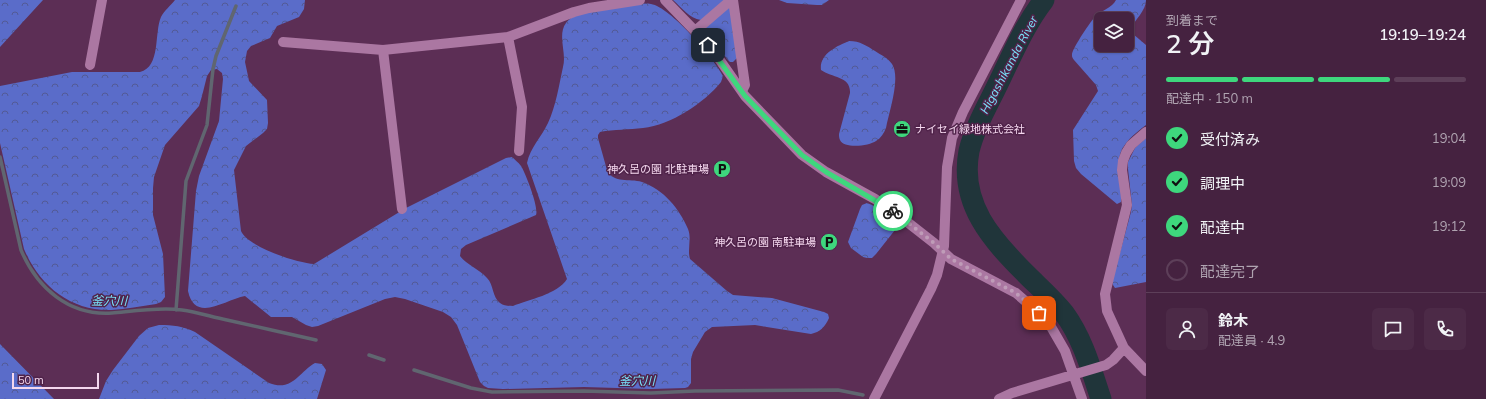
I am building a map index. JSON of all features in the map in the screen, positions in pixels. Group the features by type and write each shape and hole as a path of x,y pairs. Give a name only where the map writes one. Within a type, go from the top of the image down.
{"street":[{"path":"90,65 102,0"},
{"path":"283,42 383,50 508,37 574,12 589,8 640,0"},
{"path":"665,0 717,56 742,91 756,107 802,155 826,172 886,206 908,222 951,259 1002,285 1028,302 1044,319 1058,338 1078,373 1082,399"},
{"path":"695,31 732,0"},
{"path":"732,0 745,85 742,91"},
{"path":"874,399 937,275 943,251 947,167 952,138 963,112 1021,0"},
{"path":"508,37 522,107 519,151"},
{"path":"383,50 402,209"},
{"path":"1146,132 1130,145 1123,161 1122,170 1126,211 1104,294 1107,311 1124,348 1146,371"},
{"path":"999,399 1012,392 1106,364 1113,360 1124,348"}],"green space":[{"path":"0,0 43,0 0,47"},
{"path":"175,0 305,0 304,9 299,17 277,26 270,38 251,46 247,51 245,62 249,81 267,100 268,123 267,129 246,146 234,170 241,231 245,237 253,243 274,253 296,261 314,264 406,208 506,158 512,157 521,166 526,176 536,206 536,215 466,245 461,249 460,256 487,278 497,300 500,303 511,306 550,293 557,289 567,279 527,163 533,147 551,116 559,88 564,62 562,39 563,28 573,17 588,12 639,4 651,4 659,7 680,23 691,34 711,58 723,76 721,82 706,98 676,118 654,126 638,129 600,132 598,138 607,170 618,179 642,182 650,185 664,195 680,214 688,229 690,236 690,259 733,295 772,298 824,312 828,314 829,318 820,330 811,334 755,325 712,327 705,332 693,352 691,359 691,383 685,388 651,389 584,387 503,389 488,388 480,382 457,325 451,317 443,312 405,299 395,297 385,299 318,326 312,327 292,317 271,317 245,296 212,307 204,308 197,306 192,301 188,291 196,191 199,176 219,121 223,79 222,73 217,69 211,70 207,76 199,106 165,145 154,177 153,215 163,254 165,297 161,302 156,304 111,310 82,306 69,301 47,284 38,274 24,249 0,143 0,86 72,72 140,72 147,69 154,57 161,17"},
{"path":"673,0 726,0 701,20 689,15"},
{"path":"779,0 829,0 822,5 817,5 787,3"},
{"path":"1116,0 1146,0 1144,8 1134,23 1134,12 1101,12"},
{"path":"725,8 730,8 737,58 733,62 730,62 727,59 704,30 705,27"},
{"path":"1094,19 1094,52 1134,52 1134,35 1146,45 1146,125 1134,135 1121,151 1119,167 1121,202 1117,204 1081,174 1076,168 1074,161 1073,130 1098,91 1096,85 1072,57 1073,51 1086,28"},
{"path":"849,41 863,44 888,60 892,64 895,78 892,104 886,128 878,140 873,143 857,146 846,145 842,143 839,138 850,93 849,87 844,80 821,70 821,64 826,55 834,48"},
{"path":"1146,138 1146,282 1115,288 1112,282 1132,205 1128,162 1135,148"},
{"path":"867,203 894,219 896,222 895,230 872,258 863,257 851,248 848,242 860,209 862,205"},
{"path":"159,325 178,326 195,332 269,383 277,385 289,383 315,363 322,364 326,370 317,399 99,399 106,381 139,336 148,328"},
{"path":"0,344 54,399 0,399"}],"waterway":[{"name":"Higashikanda River","path":"1044,0 1036,10 1023,32 971,143 967,170 969,188 981,220 990,234 1013,261 1055,303 1071,323 1086,354 1101,399"},
{"path":"176,310 186,181 207,125 213,69 216,56 236,6"},
{"name":"釜穴川","path":"0,157 21,250 36,276 56,297 82,310 96,313 174,309 316,340"},
{"name":"釜穴川","path":"369,355 384,360"},
{"name":"釜穴川","path":"414,370 471,388 492,392 584,391 651,393 695,391 838,390 863,395"}],"way so far":[{"path":"893,211 934,243 951,259 1016,293 1039,313"}],"place":[{"name":"ナイセイ緑地株式会社","path":"902,129"},
{"name":"神久呂の園 北駐車場","path":"722,169"},
{"name":"神久呂の園 南駐車場","path":"829,242"}],"route":[{"path":"708,45 745,96 802,155 826,172 893,211"}]}
